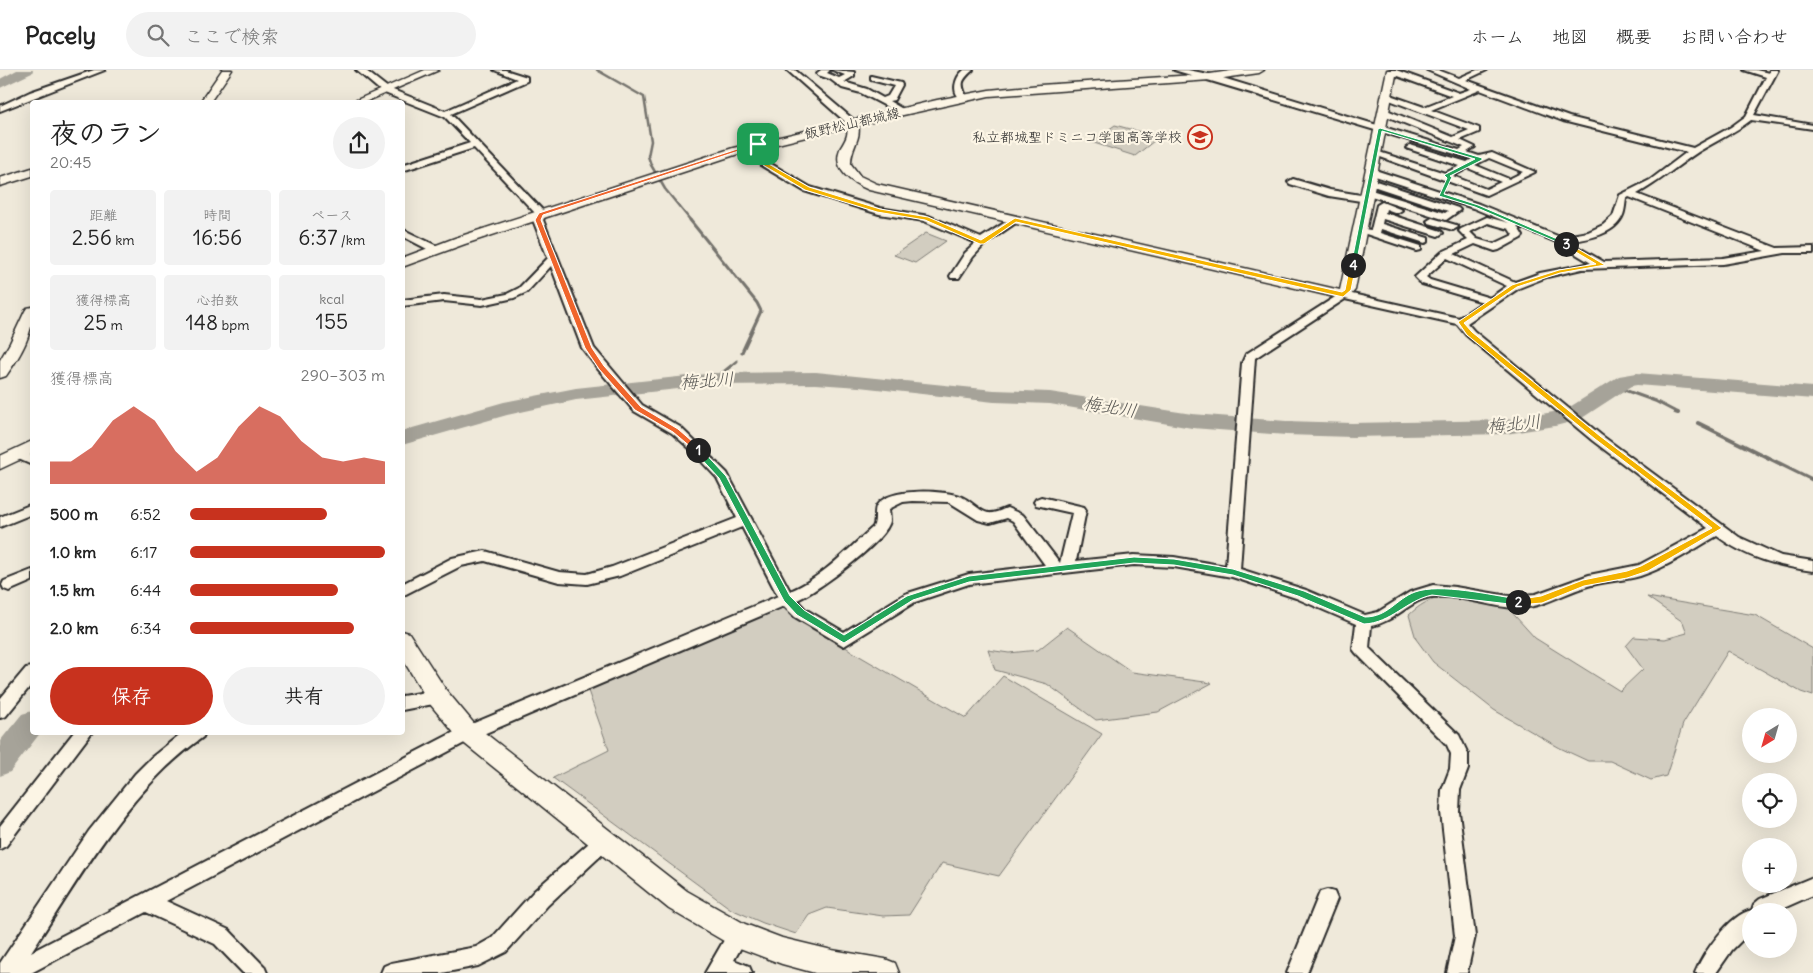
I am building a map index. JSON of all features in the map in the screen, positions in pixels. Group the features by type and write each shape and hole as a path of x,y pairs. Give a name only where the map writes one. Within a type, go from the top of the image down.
{"main road":[{"name":"飯野松山都城線","path":"658,176 758,144 963,98 1040,88 1210,77 1259,70"},
{"path":"852,123 854,131 843,160 849,174 857,180 883,190 1343,295"}],"street":[{"path":"0,109 33,94 101,70"},
{"path":"206,100 228,70"},
{"path":"360,70 385,90 448,115 474,145 484,152 494,166 541,214 538,220 588,348 635,405 676,430 722,476 744,521 787,599 800,613 844,640 910,598 969,579 1134,560 1184,563 1233,572 1301,594 1364,621 1386,616 1416,595 1432,591 1518,602 1542,599 1583,583 1644,569 1718,528"},
{"path":"362,100 434,70"},
{"path":"444,114 524,79 498,70"},
{"path":"791,70 852,123"},
{"path":"826,70 820,73 840,81 845,86 864,91 902,111"},
{"path":"836,70 898,85 891,98 882,101"},
{"path":"840,81 864,77 880,70"},
{"path":"963,98 958,86 960,76 970,70"},
{"path":"1178,70 1210,77 1375,155 1441,194 1476,206 1559,240 1602,265"},
{"path":"1233,572 1250,356 1348,290 1392,70 1458,96"},
{"path":"1425,70 1460,80 1566,119 1694,151"},
{"path":"1460,80 1483,70"},
{"path":"1559,240 1608,227 1620,211 1620,201 1629,194 1653,182 1694,151 1734,129 1749,117 1772,73 1748,70"},
{"path":"1419,81 1435,72"},
{"path":"1424,110 1477,89 1435,72"},
{"path":"864,77 864,91"},
{"path":"1293,182 1345,196 1375,155 1452,140 1476,130 1387,96"},
{"path":"1749,117 1813,127"},
{"path":"1375,155 1460,152 1471,148 1452,140"},
{"path":"758,144 760,156 765,164 802,186 879,211 926,218 982,242"},
{"path":"405,167 474,145"},
{"path":"1460,152 1479,160"},
{"path":"1375,155 1455,210 1446,217 1375,155"},
{"path":"1375,155 1467,165 1509,182"},
{"path":"1375,155 1457,170 1498,187"},
{"path":"1375,155 1447,179 1486,192 1531,172 1489,155 1457,170 1447,179 1441,194"},
{"path":"0,182 30,173"},
{"name":"飯野松山都城線","path":"405,262 435,249 658,176"},
{"path":"1629,194 1778,252"},
{"path":"1377,225 1382,205 1453,227"},
{"path":"955,276 969,255 982,242 1015,220"},
{"path":"1360,230 1377,225 1438,233"},
{"path":"1377,225 1425,240"},
{"path":"1377,225 1417,248"},
{"path":"405,234 435,249"},
{"path":"1474,241 1446,254 1420,277 1426,282 1490,302"},
{"path":"1461,322 1515,286 1559,271 1602,265 1723,261 1778,252 1813,250"},
{"path":"1446,254 1515,286"},
{"path":"405,303 444,298 482,302 510,296 523,290 554,257"},
{"path":"1343,295 1461,322 1470,333 1597,438 1734,541 1779,561 1813,566"},
{"path":"0,373 30,319"},
{"path":"0,463 28,454"},
{"path":"11,973 468,733 805,592 835,569 882,525 882,507 904,497 950,498 966,504 978,514 990,518 998,518 1006,513 1012,515 1018,518 1062,569"},
{"path":"1041,502 1079,510 1062,569"},
{"path":"0,522 30,510"},
{"path":"405,589 457,562 485,556 559,577 587,579 615,572 744,521"},
{"path":"10,585 30,576"},
{"path":"1364,621 1361,649 1453,740 1460,754 1459,769 1451,790 1450,812 1465,936 1457,973"},
{"path":"405,645 438,697 468,733 678,900 738,935 782,951 832,964 885,973"},
{"path":"0,711 30,675"},
{"path":"405,702 438,697"},
{"path":"0,840 82,735"},
{"path":"6,973 95,837 119,804 168,752 193,735"},
{"path":"391,973 478,956 499,945 541,898 603,842"},
{"path":"1774,903 1813,886"},
{"path":"1297,973 1327,899"},
{"path":"146,902 222,937 257,973"},
{"path":"1705,973 1716,954 1742,926"},
{"path":"738,935 718,969 742,973"}],"shaded area":[{"path":"1115,125 1159,137 1135,156 1091,142"},
{"path":"926,233 946,241 915,263 894,255"},
{"path":"1457,597 1506,606 1535,638 1620,691 1643,669 1626,646 1634,637 1665,639 1687,633 1683,622 1647,597 1755,615 1813,649 1813,696 1801,692 1728,651 1683,724 1666,776 1651,780 1610,761 1588,761 1560,748 1494,710 1433,662 1416,639 1409,615 1431,600"},
{"path":"784,606 856,654 966,718 1003,676 1102,734 999,876 942,863 909,915 883,916 827,908 809,915 796,934 763,923 731,909 553,778 609,750 587,688"},
{"path":"1067,627 1132,672 1212,683 1158,712 1096,720 1047,684 995,670 988,650 1009,653 1038,650"}],"waterway":[{"path":"0,84 27,70"},
{"path":"597,70 644,97 651,141 648,156 651,165 665,189 691,221"},
{"path":"690,220 757,303 761,311 742,352"},
{"path":"715,379 737,361"},
{"name":"梅北川","path":"405,437 504,409 576,394 715,379 816,378 859,381 994,396 1050,398 1192,421 1286,428 1352,430 1506,427 1555,419 1572,415 1626,380 1637,379 1813,393"},
{"path":"1616,387 1655,401 1678,413 1675,412"},
{"path":"1698,423 1813,480"},
{"name":"梅北川","path":"0,763 30,726"}],"place":[{"name":"私立都城聖ドミニコ学園高等学校","path":"1200,137"}],"route":[{"path":"1380,129 1480,159 1446,176 1450,177 1441,194 1476,206 1559,240 1602,265 1582,266 1559,271 1515,286 1461,322 1470,333 1597,438 1718,528 1644,569 1583,583 1542,599 1518,602 1432,591 1416,595 1386,616 1364,621 1324,602 1233,572 1203,565 1134,560 969,579 910,598 844,640 800,613 787,599 744,521 722,476 676,430 638,408 588,348 538,220 541,214 758,144 760,156 765,164 807,188 879,211 926,218 982,242 1015,220 1343,295 1348,290 1380,129"}]}
